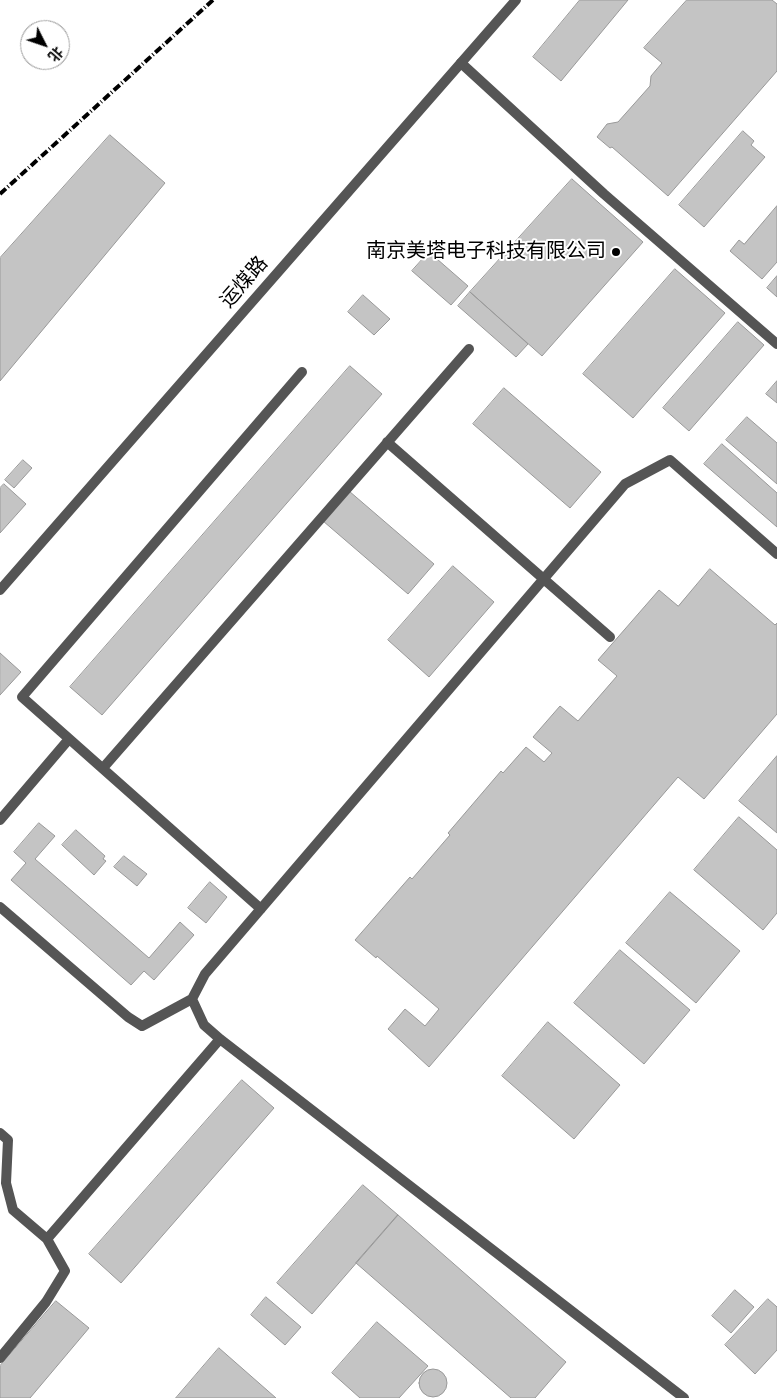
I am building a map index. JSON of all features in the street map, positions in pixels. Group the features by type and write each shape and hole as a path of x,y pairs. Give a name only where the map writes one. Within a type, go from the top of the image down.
{"street":[{"name":"运煤路","path":"0,590 516,0"},
{"path":"461,63 604,194 777,344"},
{"path":"103,768 469,349"},
{"path":"261,909 22,697 302,372"},
{"path":"387,442 610,637"},
{"path":"0,907 128,1017 142,1026 192,999 205,974 625,484 670,460 777,554"},
{"path":"0,820 69,739"},
{"path":"192,999 204,1025 220,1039 684,1398"},
{"path":"47,1239 220,1039"},
{"path":"0,1133 8,1140 6,1183 13,1210 47,1239 65,1271 46,1302 0,1358"}],"building":[{"path":"580,0 628,0 561,81 533,57"},
{"path":"687,0 772,0 777,4 777,71 668,196 612,147 610,148 597,137 607,124 618,122 650,86 651,76 662,63 644,48"},
{"path":"743,131 754,141 751,145 765,157 704,227 679,205"},
{"path":"110,135 165,183 0,381 0,258"},
{"path":"572,179 643,242 542,356 470,292"},
{"path":"777,206 777,262 762,279 730,251 739,240 744,244"},
{"path":"429,252 468,286 451,305 412,271"},
{"path":"675,269 725,313 633,418 583,374"},
{"path":"777,276 777,297 767,288"},
{"path":"470,292 528,344 516,357 458,306"},
{"path":"363,295 390,319 374,335 348,312"},
{"path":"738,322 764,345 689,431 663,408"},
{"path":"350,366 382,394 102,715 70,687"},
{"path":"777,381 777,403 766,394"},
{"path":"504,388 601,472 570,508 473,424"},
{"path":"747,417 777,443 777,484 726,440"},
{"path":"722,444 777,493 777,527 704,464"},
{"path":"23,460 32,468 14,488 5,480"},
{"path":"4,484 26,504 0,533 0,488"},
{"path":"349,491 434,564 408,594 323,521"},
{"path":"453,566 494,602 429,677 388,640"},
{"path":"710,569 775,625 777,623 777,714 704,799 678,777 429,1067 388,1029 405,1009 425,1026 439,1009 377,956 376,958 355,940 410,877 412,879 501,771 503,773 526,747 544,762 552,753 533,737 560,706 578,721 617,676 598,660 659,590 678,606"},
{"path":"0,653 21,672 0,695"},
{"path":"777,756 777,833 739,801"},
{"path":"739,817 777,850 777,913 763,930 694,870"},
{"path":"39,823 55,836 35,859 149,958 180,922 194,935 154,980 144,971 131,985 11,880 26,863 14,852"},
{"path":"76,830 105,856 103,859 106,861 94,875 62,845"},
{"path":"124,856 147,874 137,886 114,867"},
{"path":"210,882 227,897 206,923 188,908"},
{"path":"670,892 740,951 696,1003 626,943"},
{"path":"620,950 690,1010 644,1064 574,1003"},
{"path":"548,1022 620,1085 574,1139 502,1076"},
{"path":"242,1080 274,1108 121,1283 89,1254"},
{"path":"363,1185 398,1215 312,1314 277,1283"},
{"path":"398,1215 566,1362 535,1398 511,1398 356,1263"},
{"path":"735,1290 754,1307 731,1333 712,1316"},
{"path":"266,1297 301,1327 285,1345 251,1315"},
{"path":"768,1299 777,1307 777,1350 755,1374 725,1345"},
{"path":"56,1301 89,1328 30,1398 0,1398 0,1366"},
{"path":"377,1322 428,1366 399,1398 360,1398 332,1373"},
{"path":"219,1348 276,1398 176,1398"},
{"path":"433,1369 443,1373 447,1383 443,1393 433,1397 423,1393 419,1383 423,1373"}],"railway":[{"path":"0,194 213,0"}],"place":[{"name":"南京美塔电子科技有限公司","path":"616,252"}]}
